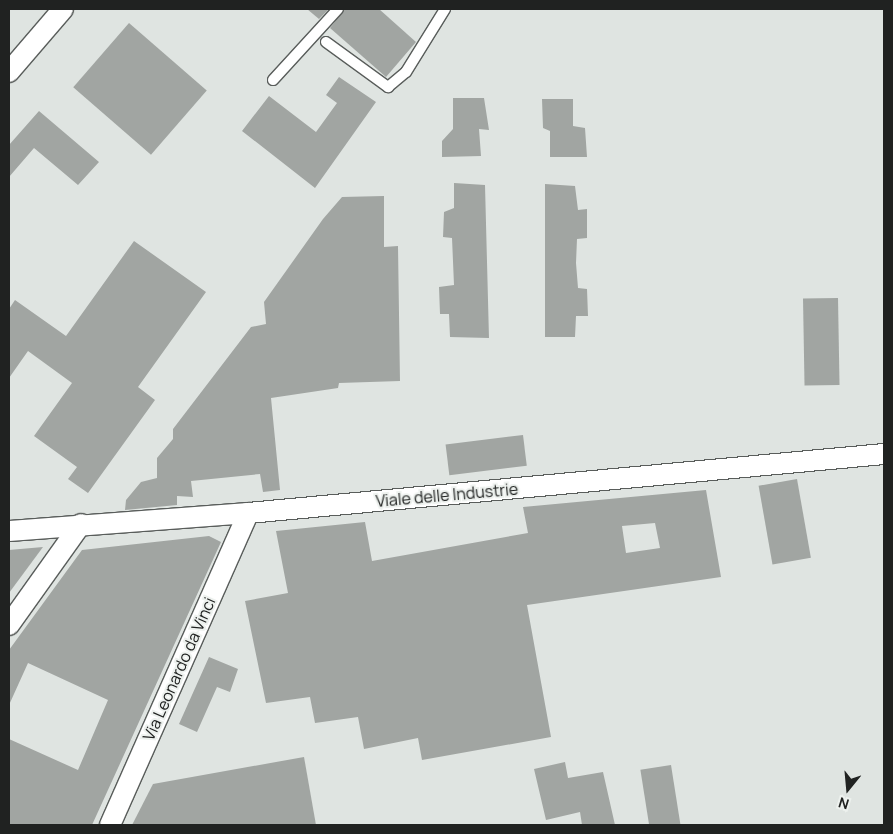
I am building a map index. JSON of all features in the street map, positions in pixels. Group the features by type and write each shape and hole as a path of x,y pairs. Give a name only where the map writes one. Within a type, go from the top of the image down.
{"street":[{"path":"9,72 63,9"},
{"name":"Viale delle Industrie","path":"9,531 81,524 248,513 884,454"},
{"name":"Via Leonardo da Vinci","path":"110,825 248,513"},
{"path":"9,625 81,524"}],"lane":[{"path":"274,80 338,9"},
{"path":"326,42 388,87 406,72 445,9"}],"building":[{"path":"307,9 329,9 319,19"},
{"path":"345,9 379,9 416,42 386,77 330,28"},
{"path":"129,23 207,91 151,155 73,87"},
{"path":"339,77 376,102 315,188 242,131 269,96 316,132 337,103 326,95"},
{"path":"453,98 484,98 489,130 479,129 481,156 442,157 442,141 453,129"},
{"path":"542,99 573,99 573,126 585,128 587,157 550,157 550,131 543,128"},
{"path":"39,111 99,162 78,185 34,148 9,177 9,145"},
{"path":"454,183 485,185 489,338 450,337 449,314 440,314 439,287 454,285 452,238 443,237 444,212 454,208"},
{"path":"545,184 575,186 578,210 587,209 587,238 577,239 576,263 578,288 587,289 588,316 576,316 575,337 545,337"},
{"path":"384,196 384,247 398,246 400,381 339,383 338,388 271,398 280,490 263,492 260,474 191,481 193,497 177,496 177,505 125,510 126,500 141,482 157,478 157,458 173,439 173,429 251,327 266,324 264,302 323,219 342,197"},
{"path":"134,241 206,292 138,387 155,400 88,493 68,479 77,467 34,436 72,383 28,351 9,378 9,309 15,300 66,336"},
{"path":"838,298 840,385 805,386 803,299"},
{"path":"523,435 527,466 449,475 446,445"},
{"path":"797,479 811,558 772,565 759,486"},
{"path":"706,490 721,577 527,605 551,737 422,760 418,738 364,749 358,717 315,723 310,697 266,703 245,601 288,593 276,531 365,522 372,561 528,533 523,507","holes":["655,523 660,548 626,553 622,526"]},
{"path":"209,536 221,542 92,825 9,825 9,739 78,770 108,700 28,663 9,705 9,650 82,550"},
{"path":"43,547 9,593 9,550"},
{"path":"209,657 238,669 230,692 217,687 197,732 179,724"},
{"path":"304,757 316,825 132,825 153,784"},
{"path":"565,762 568,778 603,772 615,825 582,825 580,812 546,820 534,769"},
{"path":"671,765 681,825 649,825 640,770"}]}
